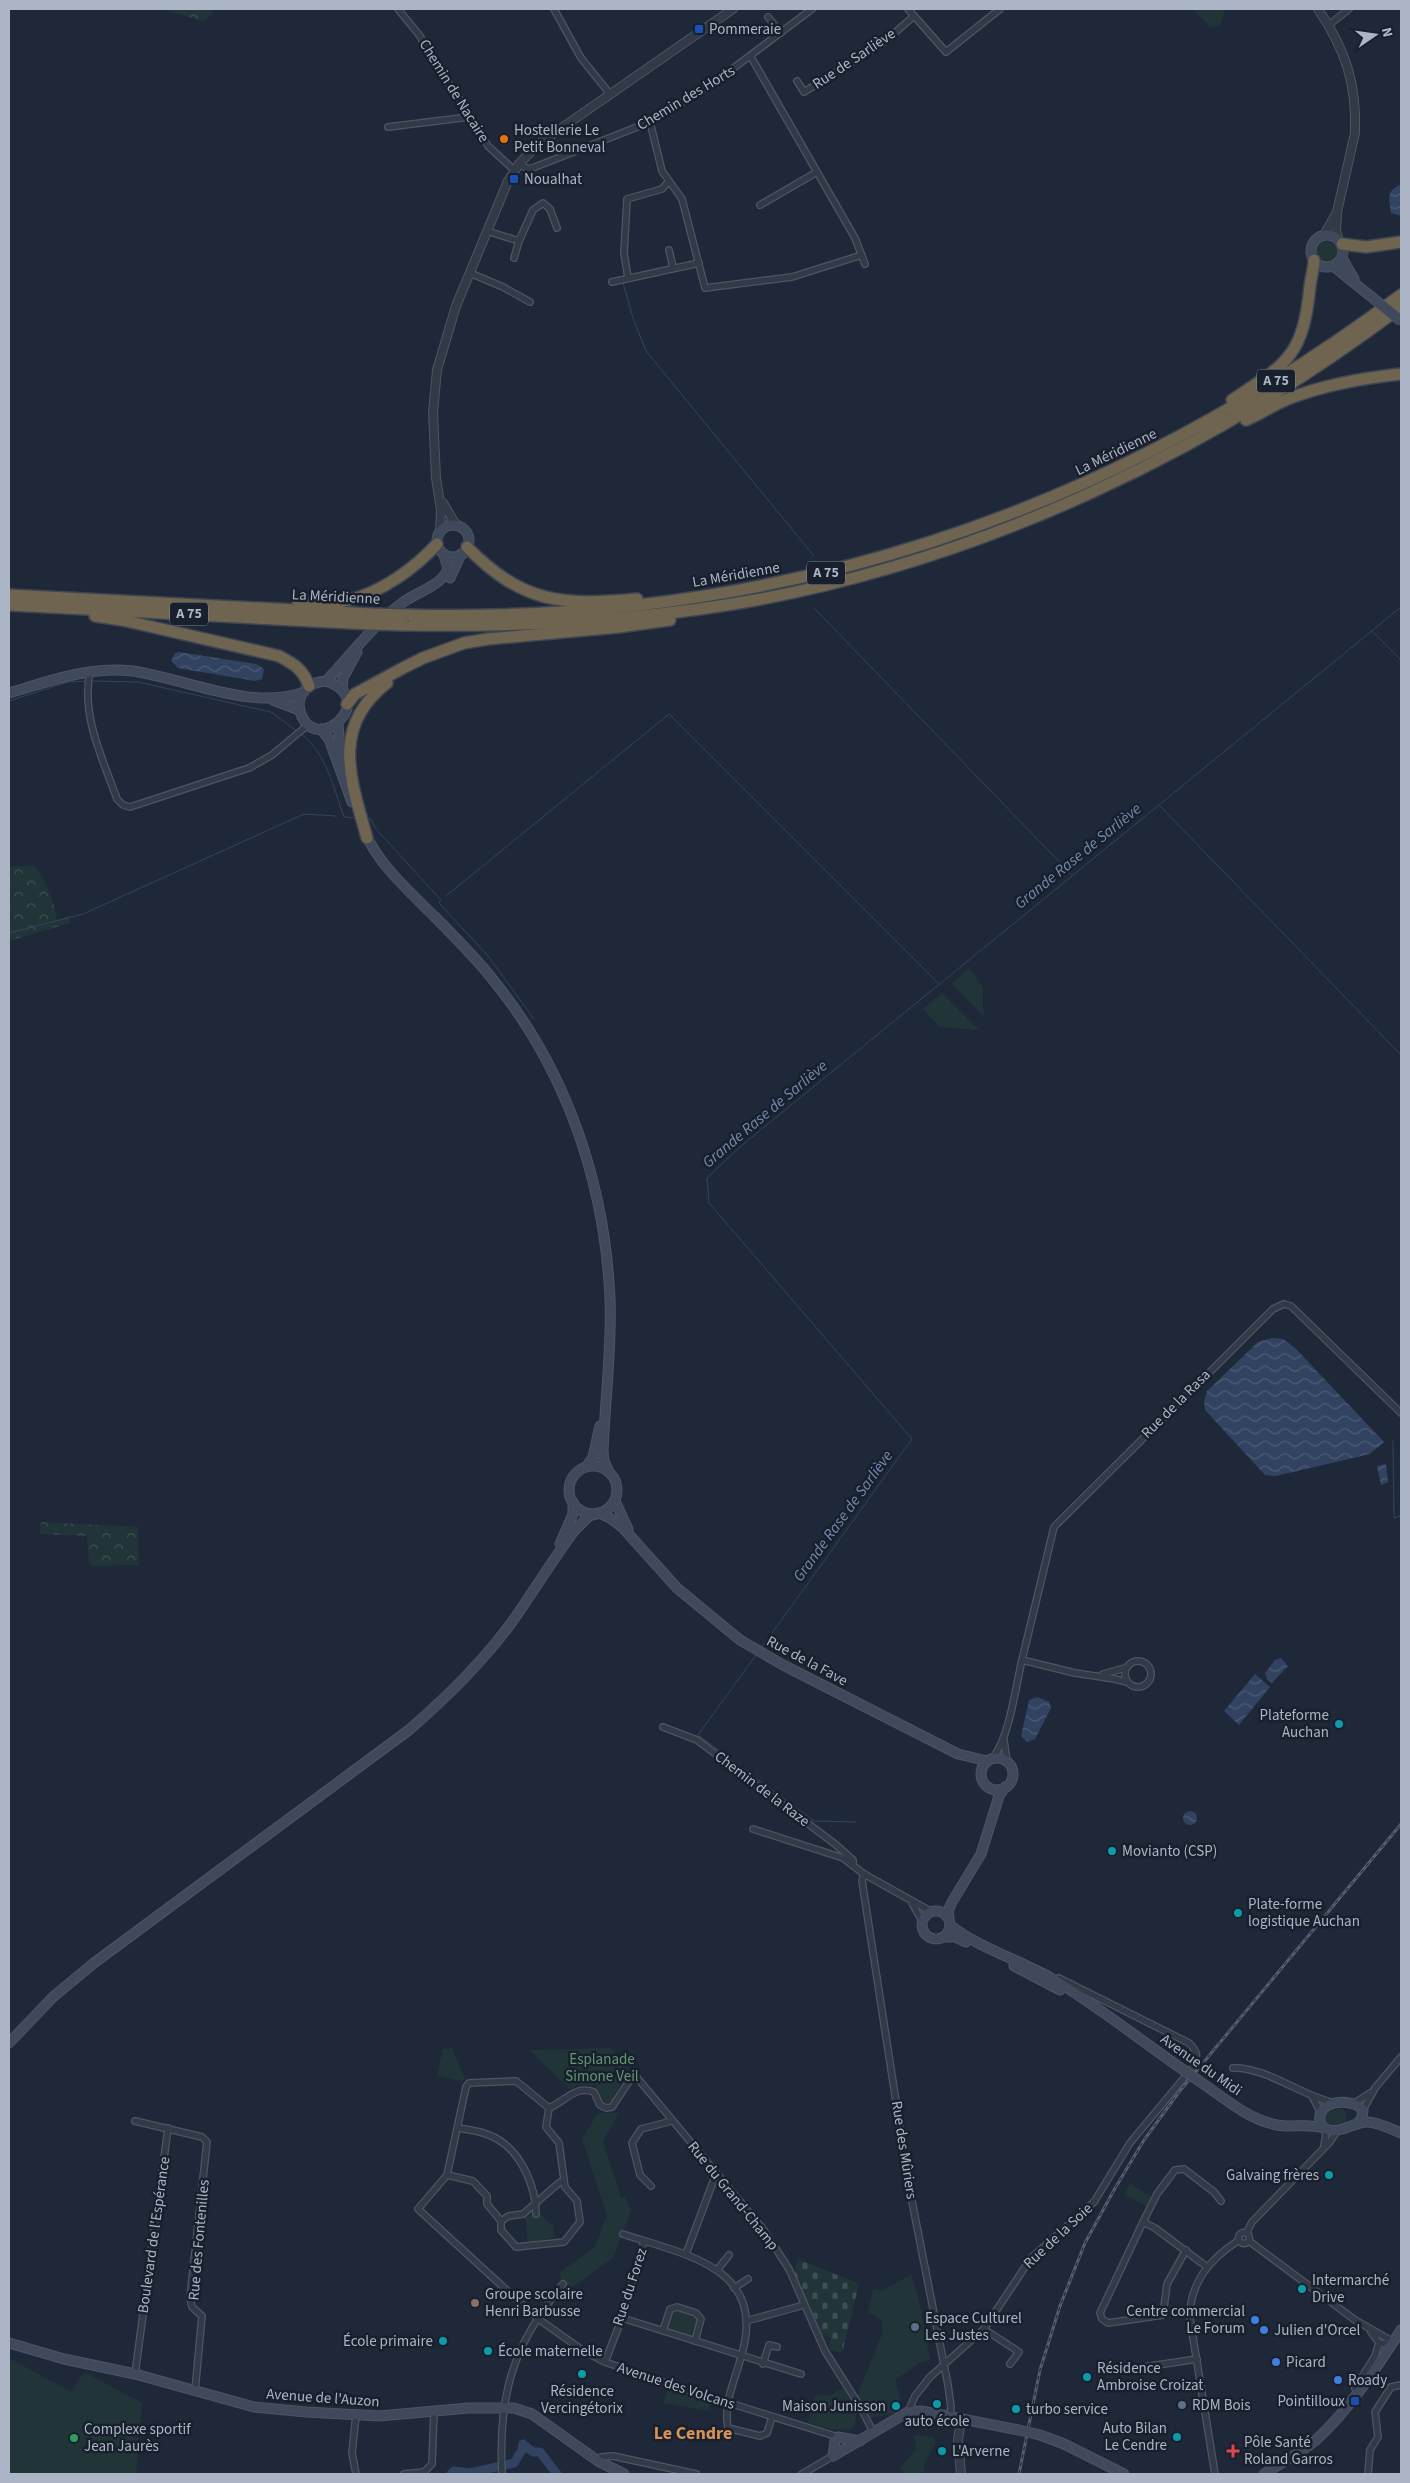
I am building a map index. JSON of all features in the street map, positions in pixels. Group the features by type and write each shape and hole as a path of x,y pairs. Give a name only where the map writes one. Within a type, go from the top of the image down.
{"highway":[{"path":"1340,242 1366,247 1401,242"},
{"path":"1144,455 1270,375 1288,358 1299,343 1304,327 1314,260"},
{"name":"La Méridienne","path":"406,620 615,609 745,590 830,572 940,539 1067,492 1184,436 1253,396 1331,346 1401,295"},
{"name":"La Méridienne","path":"9,606 557,624 642,616 754,600 850,578 972,540 1067,504 1198,439 1284,389 1401,307"},
{"path":"1198,439 1288,399 1354,381 1401,374"},
{"path":"1354,381 1401,379"},
{"path":"221,606 255,602 348,600 386,585 440,543"},
{"path":"464,550 518,588 542,596 572,601 618,601 711,590 745,590"},
{"name":"La Méridienne","path":"9,595 221,606 370,619"},
{"path":"347,704 355,694 444,650 488,639 645,624 724,610 754,600"},
{"path":"9,606 122,620 279,656 296,665 304,673 305,690"},
{"path":"367,838 352,785 348,759 350,738 356,718 365,703 384,685 408,668 444,650"}],"main road":[{"path":"1357,284 1342,258 1340,242 1330,235 1324,235 1313,245 1312,255 1314,260 1323,266 1333,266 1401,322"},
{"path":"1333,266 1342,258"},
{"path":"321,729 338,724 345,715 347,704 342,690 342,678 361,645 401,606 444,584 450,578 464,550 466,532 456,525 448,526 440,543 448,564 446,574 391,612 354,646 326,681"},
{"path":"440,543 452,557 464,550"},
{"path":"9,693 132,671 242,695 270,699 299,710 309,724 321,729 329,739 367,838 394,876 455,936 494,981 532,1035 564,1095 588,1162 604,1231 610,1301 603,1450 604,1461 617,1486 615,1501 605,1511 589,1516 574,1531 549,1564 497,1642 478,1665 436,1707 409,1730 94,1963 53,1997 9,2043"},
{"path":"270,699 305,690 317,682 326,681 342,690"},
{"path":"299,710 305,690"},
{"path":"338,724 343,774"},
{"path":"587,1466 595,1449 606,1391"},
{"path":"549,1564 573,1514 573,1502 569,1488 571,1481 580,1470 587,1466 595,1466 609,1472"},
{"name":"Rue de la Fave","path":"615,1501 626,1526 659,1569"},
{"path":"573,1502 584,1512 598,1513"},
{"name":"Rue de la Fave","path":"598,1513 610,1518 622,1528 659,1569 717,1623 765,1656 958,1754 981,1772"},
{"name":"Rue de la Fave","path":"958,1754 990,1760"},
{"path":"962,1884 934,1911 926,1915 922,1922 923,1930 928,1937 936,1939 944,1937 949,1922 948,1911 981,1854 992,1820 999,1796 1009,1784 1013,1774 1007,1761 990,1760 981,1772 983,1781 989,1788 992,1796 992,1820"},
{"path":"989,1788 1005,1788"},
{"path":"934,1911 943,1913 949,1922"},
{"name":"Avenue du Midi","path":"949,1922 977,1943 1066,1987 1198,2080 1257,2118 1280,2125 1338,2130"},
{"name":"Avenue du Midi","path":"944,1937 962,1940 1097,2010"},
{"path":"1296,2126 1311,2121 1327,2106 1337,2103 1353,2104 1363,2110 1375,2122 1401,2133"},
{"path":"1358,2123 1362,2118 1363,2110"},
{"path":"1320,2112 1319,2120 1323,2128"},
{"path":"1338,2130 1358,2123 1375,2122"},
{"path":"1264,2474 1315,2440 1334,2421 1401,2324"},
{"path":"1334,2421 1355,2388 1388,2343 1401,2330"},
{"name":"Avenue de l'Auzon","path":"9,2343 135,2374 254,2407 356,2415 398,2416 505,2407 532,2414 598,2461 624,2474"},
{"path":"840,2446 860,2441 908,2412 921,2411 947,2418"},
{"path":"898,2418 922,2416 947,2418 1040,2435 1075,2449 1124,2474"},
{"path":"1272,2474 1293,2456"}],"street":[{"name":"Chemin de Nacaire","path":"398,9 420,36 431,59 488,146 517,167"},
{"path":"554,9 581,58 610,94"},
{"path":"456,525 446,509 436,478 433,412 436,382 450,322 487,231 517,167 537,145 733,9"},
{"path":"908,9 946,52 1000,9"},
{"path":"1318,9 1338,39 1346,60 1356,121 1337,212 1336,231 1340,242"},
{"path":"1329,24 1348,9"},
{"name":"Chemin des Horts","path":"517,167 535,168 650,122 716,82 752,57 809,10"},
{"name":"Rue de Sarliève","path":"797,81 804,92 882,43 914,16"},
{"path":"768,17 781,33"},
{"path":"752,57 855,238 865,264"},
{"path":"388,127 470,117"},
{"path":"650,122 662,171 682,200 705,288 792,277 862,255"},
{"path":"760,205 818,172"},
{"path":"628,278 624,253 628,199 662,189 669,181"},
{"path":"514,258 532,210 538,204 543,203 550,208 557,228"},
{"path":"1324,235 1337,212"},
{"path":"487,231 519,241"},
{"path":"670,250 673,268"},
{"path":"612,282 699,263"},
{"path":"470,273 503,287 530,302"},
{"path":"440,492 442,521 440,543"},
{"path":"89,678 88,705 92,727 117,798 123,805 130,808 249,768 272,755 309,724"},
{"name":"Rue de la Rasa","path":"1022,1660 1054,1527 1273,1309 1284,1304 1291,1306 1401,1413"},
{"path":"990,1760 999,1751 1022,1660 1075,1673 1096,1675 1127,1682 1135,1687 1141,1687 1149,1681 1151,1672 1148,1665 1140,1661 1131,1662 1125,1668 1096,1675"},
{"path":"1125,1668 1124,1673 1127,1682"},
{"name":"Chemin de la Raze","path":"663,1727 697,1740 835,1844 853,1860 853,1863 864,1874"},
{"path":"1004,1735 1007,1761"},
{"path":"753,1829 783,1840 825,1851 853,1863"},
{"path":"864,1874 934,1911"},
{"name":"Rue des Mûriers","path":"864,1874 862,1881 908,2177 951,2407 947,2418"},
{"path":"907,1898 918,1910 922,1922"},
{"path":"1000,1959 1042,1974"},
{"name":"Rue de la Soie","path":"908,2412 914,2396 943,2365 984,2329 1031,2258 1094,2202 1130,2143 1193,2067 1198,2057 1197,2051 1189,2043 1048,1972 1042,1974"},
{"path":"1363,2110 1375,2088 1401,2056"},
{"name":"Avenue du Midi","path":"1233,2068 1247,2068 1312,2096 1337,2103"},
{"name":"Rue du Grand-Champ","path":"549,2108 582,2089 594,2092 602,2108 612,2107 634,2074 763,2229 789,2269 825,2350 874,2432"},
{"path":"475,2081 516,2081 549,2108 546,2127 559,2143 565,2187 577,2201 580,2222 564,2242 518,2248 501,2230 501,2221 488,2204 487,2196 473,2181 447,2175 466,2087 469,2083 475,2081"},
{"path":"1353,2104 1375,2088"},
{"path":"1312,2096 1320,2112"},
{"path":"135,2121 168,2128"},
{"path":"651,2186 640,2175 632,2143 644,2127 672,2121"},
{"name":"Rue des Fontenilles","path":"168,2128 202,2137 207,2146 190,2298 192,2307 202,2316 195,2390"},
{"name":"Boulevard de l'Espérance","path":"135,2374 168,2128"},
{"path":"458,2128 483,2132 500,2140 523,2164 536,2202 536,2214"},
{"path":"1323,2128 1326,2134 1324,2146"},
{"path":"1215,2474 1190,2305 1192,2293 1207,2267 1239,2240 1240,2234 1247,2232 1252,2222 1338,2130"},
{"path":"1186,2250 1167,2284 1163,2315 1108,2323 1102,2319 1100,2313 1143,2222 1157,2194 1175,2170 1179,2168 1184,2169 1214,2192 1221,2202"},
{"path":"686,2254 716,2174"},
{"name":"Avenue des Volcans","path":"447,2175 418,2209 537,2318 585,2352 605,2362 824,2434 840,2446"},
{"path":"501,2221 509,2216 524,2214 560,2182 564,2182"},
{"path":"1143,2222 1156,2228 1207,2267"},
{"path":"1247,2232 1250,2236 1249,2241"},
{"path":"623,2234 686,2254 718,2269 734,2288 742,2304 746,2321 746,2336 742,2357 728,2403 728,2425 730,2429 760,2436 767,2433 772,2417"},
{"path":"1239,2240 1243,2243 1249,2241"},
{"name":"Rue du Forez","path":"605,2362 622,2318 644,2241"},
{"path":"1249,2241 1388,2343"},
{"path":"718,2269 729,2255"},
{"path":"734,2288 748,2279"},
{"path":"502,2474 502,2430 517,2352 537,2318 563,2284"},
{"path":"746,2321 804,2305"},
{"path":"663,2331 670,2309 677,2307 696,2313 700,2320 694,2340"},
{"path":"622,2318 763,2364 801,2374"},
{"path":"984,2329 1019,2352 1010,2364"},
{"path":"1370,2330 1388,2343"},
{"path":"763,2364 769,2345 777,2347"},
{"path":"1131,2369 1197,2359"},
{"path":"1368,2474 1370,2450 1378,2438 1376,2409 1391,2387 1401,2385"},
{"path":"404,2474 424,2472 432,2464 434,2412"},
{"path":"356,2415 352,2453 356,2474"},
{"path":"961,2420 958,2440 961,2474"},
{"path":"802,2474 840,2446"},
{"path":"598,2461 601,2456 613,2456 696,2474"}],"green space":[{"path":"162,9 210,9 213,14 203,21"},
{"path":"1193,9 1225,9 1220,25 1210,27"},
{"path":"1327,241 1335,244 1338,252 1335,260 1327,263 1319,260 1316,252 1319,244"},
{"path":"33,865 49,891 57,920 70,916 70,923 9,941 9,867"},
{"path":"969,968 983,988 983,1011 986,1019 952,984"},
{"path":"942,993 979,1030 940,1027 923,1009"},
{"path":"41,1522 138,1527 139,1565 91,1566 87,1536 40,1534"},
{"path":"452,2048 465,2079 462,2081 437,2076 443,2049"},
{"name":"Esplanade Simone Veil","path":"611,2048 628,2068 612,2101 605,2103 595,2085 579,2085 570,2089 529,2050"},
{"path":"1341,2108 1346,2113 1346,2122 1332,2125 1324,2122 1324,2114"},
{"path":"598,2113 619,2113 603,2141 621,2198 625,2197 631,2210 613,2258 569,2289 563,2284 559,2273 595,2247 607,2215 582,2139"},
{"path":"1130,2184 1151,2196 1146,2206 1124,2194"},
{"path":"541,2214 550,2224 553,2224 555,2238 528,2242 525,2216"},
{"path":"798,2259 859,2284 842,2353 830,2350 828,2347 831,2338 823,2335 794,2272"},
{"path":"911,2275 918,2295 930,2360 921,2362 895,2380 902,2408 900,2412 870,2418 857,2396 883,2332 881,2320 868,2312 873,2290 881,2291"},
{"path":"677,2307 696,2313 701,2319 695,2341 663,2331 670,2309"},
{"name":"Complexe sportif Jean Jaurès","path":"9,2358 71,2392 84,2372 142,2403 136,2473 154,2474 9,2474"},
{"path":"843,2388 857,2412 854,2426 849,2430 831,2429 808,2423 816,2394 829,2396"},
{"path":"668,2389 711,2402 708,2411 663,2403"},
{"path":"914,2435 933,2437 936,2443 923,2466 925,2469 920,2474 906,2474 900,2468 916,2449"}],"water":[{"path":"1401,184 1401,216 1391,213 1389,198 1391,192"},
{"path":"179,652 256,664 264,669 262,679 255,681 178,668 171,661 175,653"},
{"path":"1272,1338 1283,1339 1296,1349 1384,1442 1370,1454 1276,1476 1265,1475 1205,1410 1204,1401 1207,1391 1258,1342"},
{"path":"1386,1464 1388,1482 1381,1485 1377,1466"},
{"path":"1281,1658 1288,1666 1272,1683 1267,1679 1265,1673 1275,1660"},
{"path":"1255,1674 1270,1687 1239,1725 1224,1711"},
{"path":"1037,1697 1049,1702 1051,1708 1035,1739 1027,1742 1021,1736 1029,1700"},
{"path":"1187,1811 1193,1811 1197,1818 1193,1825 1187,1825 1183,1821 1183,1815"}],"waterway":[{"path":"623,283 633,318 646,351 814,556"},
{"name":"Grande Rase de Sarliève","path":"1401,607 1159,805 1401,1055"},
{"path":"814,608 1072,875"},
{"path":"1372,631 1401,660"},
{"path":"9,701 68,682 88,681"},
{"path":"92,681 138,682 271,712 298,732"},
{"path":"446,896 669,714 939,984"},
{"path":"301,734 310,742 323,761 344,817 356,818"},
{"name":"Grande Rase de Sarliève","path":"762,1647 912,1439 709,1203 707,1178 741,1146 1159,805"},
{"path":"9,933 83,914 304,814 336,816"},
{"path":"366,819 371,819 375,828 441,900"},
{"path":"440,901 439,903 488,956 534,1019"},
{"path":"1393,1441 1394,1518 1401,1516"},
{"name":"Grande Rase de Sarliève","path":"756,1655 698,1735 814,1821 856,1822"},
{"path":"451,2474 454,2471 470,2473 514,2463 522,2450 523,2444 533,2452 540,2452 557,2474"}],"railway":[{"path":"1019,2474 1040,2370 1060,2306 1085,2243 1114,2190 1144,2140 1179,2092 1401,1824"}],"place":[{"name":"Pommeraie","path":"699,29"},
{"name":"Hostellerie Le Petit Bonneval","path":"504,139"},
{"name":"Noualhat","path":"514,179"},
{"name":"Plateforme Auchan","path":"1339,1724"},
{"name":"Movianto (CSP)","path":"1112,1851"},
{"name":"Plate-forme logistique Auchan","path":"1238,1913"},
{"name":"Galvaing frères","path":"1329,2175"},
{"name":"Intermarché Drive","path":"1302,2289"},
{"name":"Groupe scolaire Henri Barbusse","path":"475,2303"},
{"name":"Centre commercial Le Forum","path":"1255,2320"},
{"name":"Espace Culturel Les Justes","path":"915,2327"},
{"name":"Julien d'Orcel","path":"1264,2330"},
{"name":"École primaire","path":"443,2341"},
{"name":"École maternelle","path":"488,2351"},
{"name":"Picard","path":"1276,2362"},
{"name":"Résidence Vercingétorix","path":"582,2374"},
{"name":"Résidence Ambroise Croizat","path":"1087,2377"},
{"name":"Roady","path":"1338,2380"},
{"name":"Pointilloux","path":"1355,2401"},
{"name":"auto école","path":"937,2404"},
{"name":"RDM Bois","path":"1182,2405"},
{"name":"Maison Junisson","path":"896,2406"},
{"name":"turbo service","path":"1016,2409"},
{"name":"Auto Bilan Le Cendre","path":"1177,2437"},
{"name":"Complexe sportif Jean Jaurès","path":"74,2438"},
{"name":"L'Arverne","path":"942,2451"},
{"name":"Pôle Santé Roland Garros","path":"1233,2451"}],"district":[{"name":"Le Cendre","path":"693,2433"}]}
